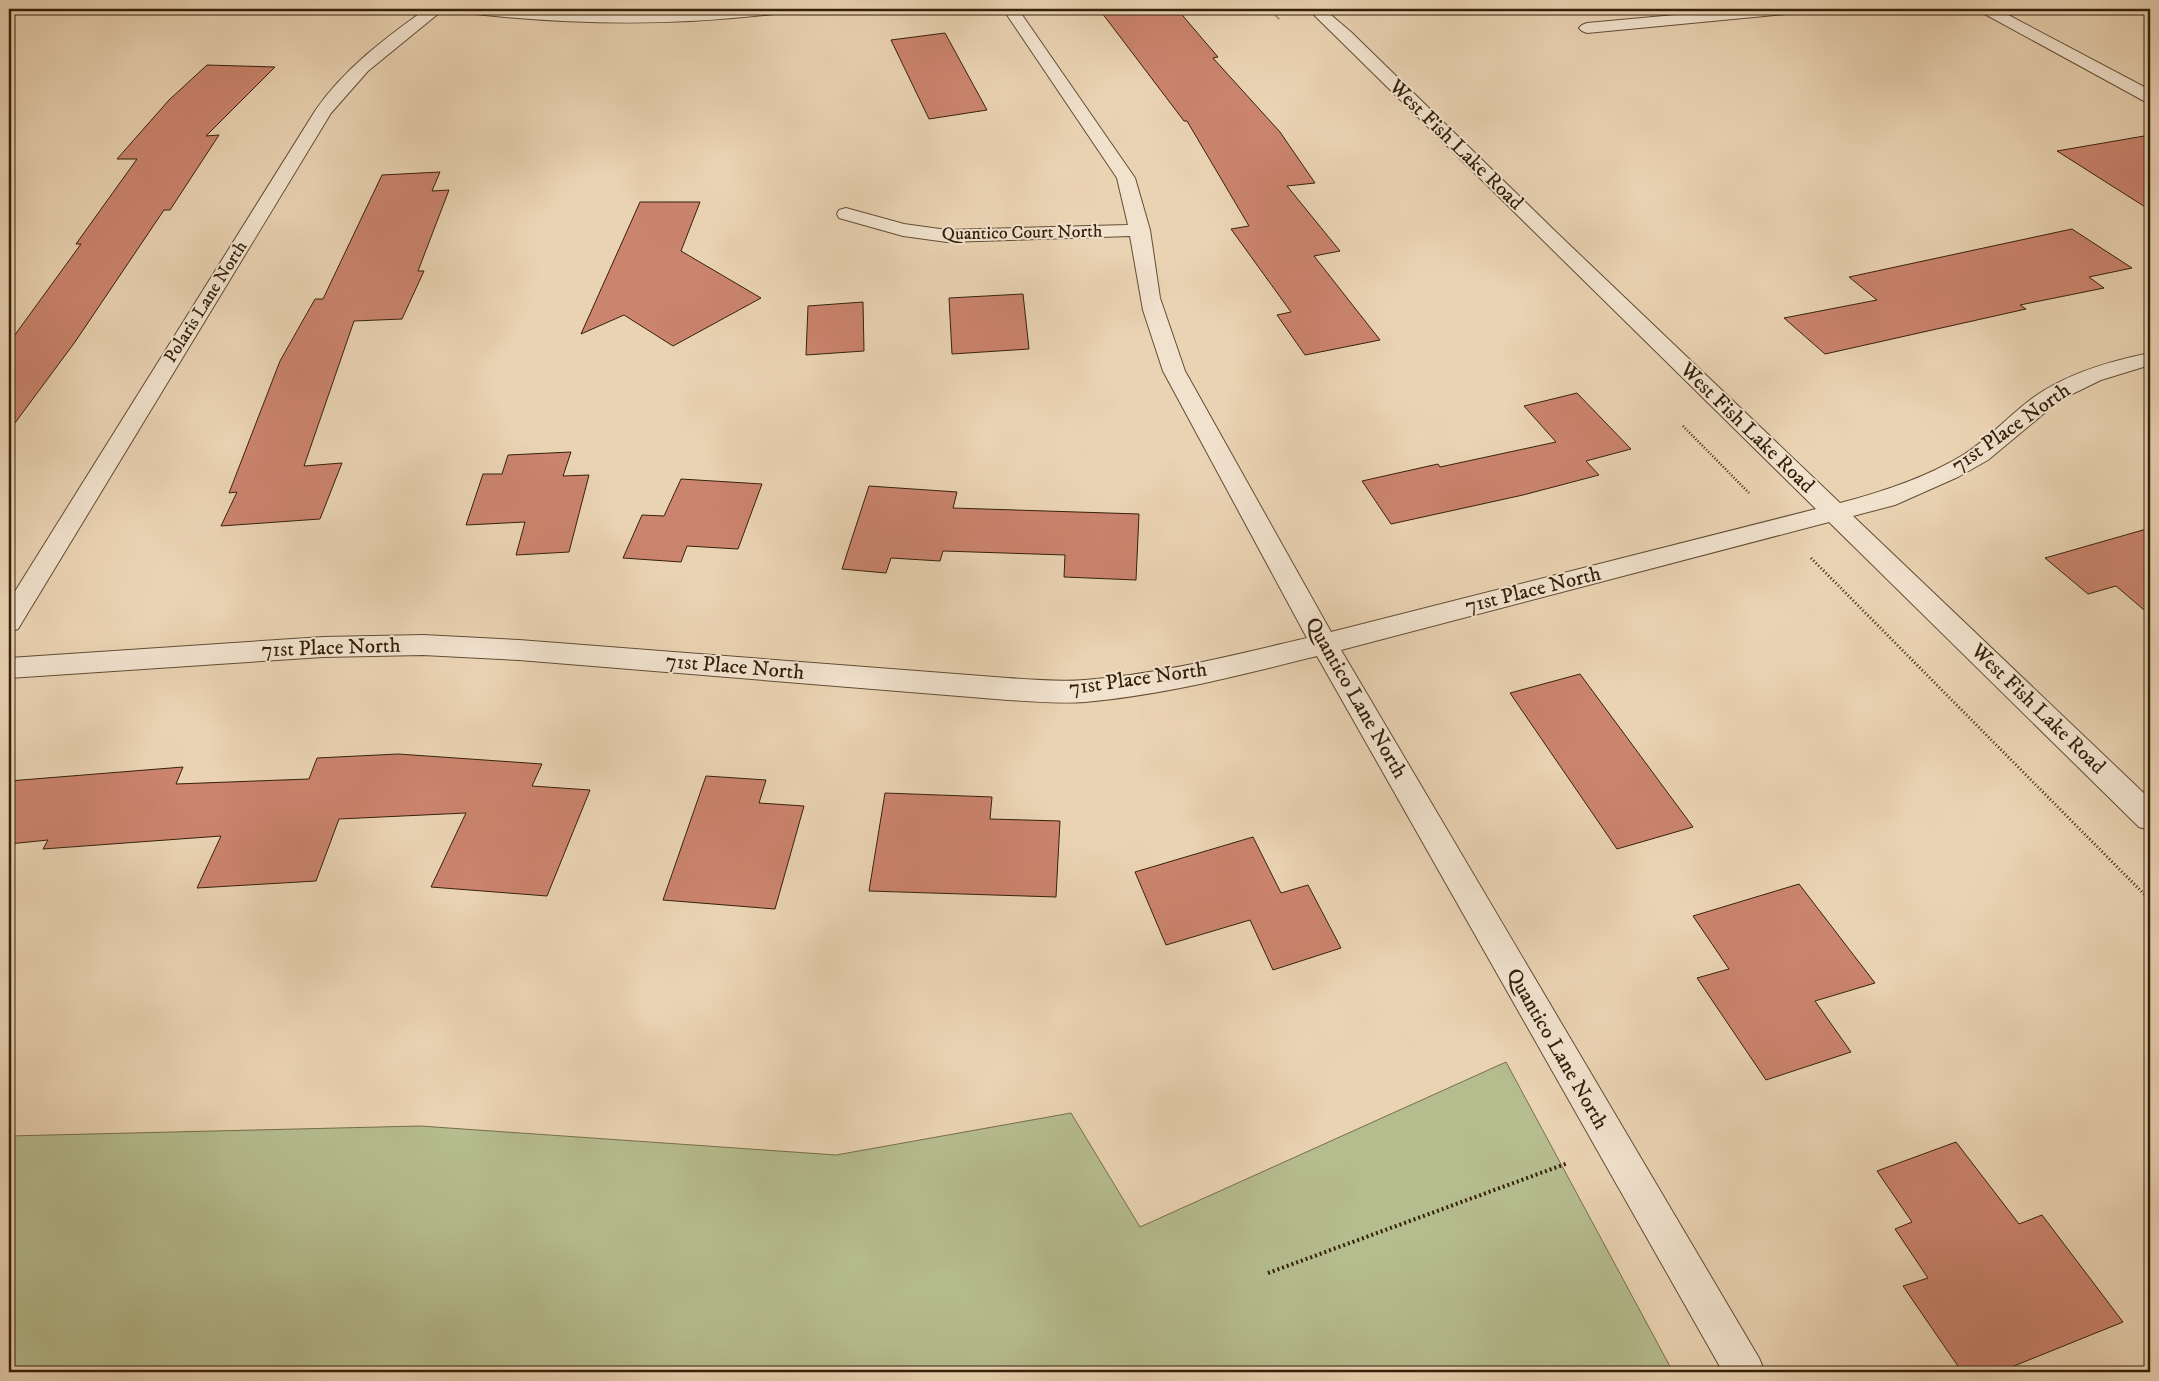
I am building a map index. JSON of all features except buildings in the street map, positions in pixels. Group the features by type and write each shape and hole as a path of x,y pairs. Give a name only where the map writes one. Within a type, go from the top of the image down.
{"street":[{"name":"Polaris Lane North","path":"9,622 324,111 340,89 376,53 436,9"},
{"path":"475,9 607,19 662,18 773,9"},
{"name":"Quantico Lane North","path":"1012,9 1126,178 1134,201 1140,230 1144,270 1159,334 1174,371 1324,644 1613,1147 1745,1372"},
{"name":"West Fish Lake Road","path":"1315,9 1345,35 1548,235 2150,818"},
{"name":"West Fish Lake Road","path":"1328,9 1345,35"},
{"path":"1587,28 1786,9"},
{"path":"1986,9 2150,97"},
{"name":"Quantico Court North","path":"846,214 903,230 947,236 1140,230"},
{"name":"71st Place North","path":"9,668 322,647 422,645 519,650 1008,689 1083,691 1147,682 1324,644 1886,499 1925,484 1971,460 2042,402 2079,381 2128,364 2150,359"}],"path":[{"path":"1809,556 2150,900"},
{"path":"1268,1273 1613,1147"}],"green space":[{"path":"1506,1062 1673,1372 9,1372 9,1136 420,1126 836,1155 1071,1113 1140,1227"}]}
